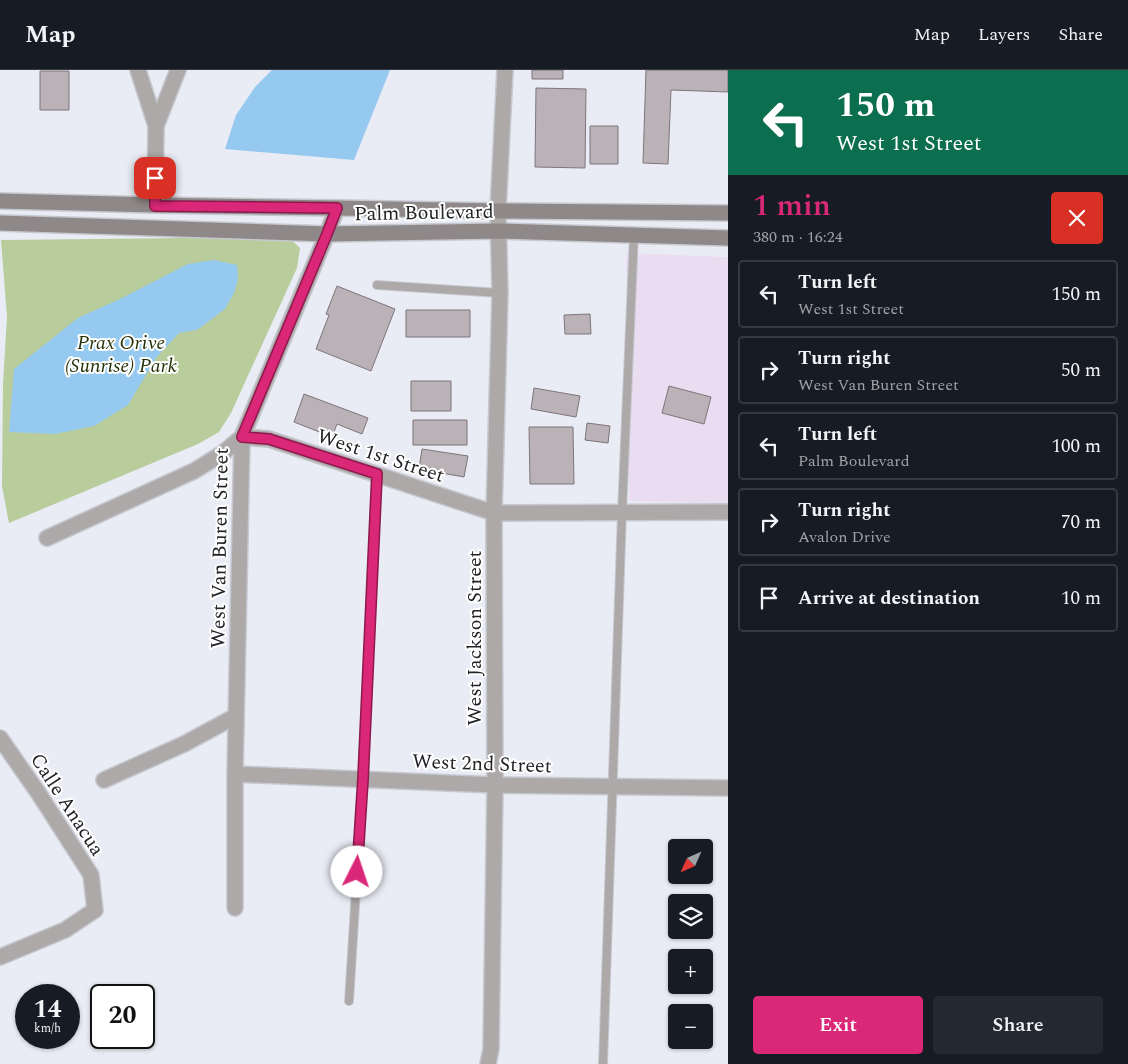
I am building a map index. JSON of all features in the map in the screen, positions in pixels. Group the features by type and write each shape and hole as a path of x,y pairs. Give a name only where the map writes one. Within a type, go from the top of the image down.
{"main road":[{"name":"Palm Boulevard","path":"0,201 155,206 728,213"},
{"name":"Palm Boulevard","path":"0,222 327,234 498,231 728,238"}],"street":[{"path":"138,70 156,126 155,206"},
{"path":"156,126 178,70"},
{"name":"West Jackson Street","path":"488,1064 491,1049 494,785 494,513 500,293 498,211 504,70"},
{"name":"West Van Buren Street","path":"235,908 234,774 242,437 337,208"},
{"path":"47,538 194,471 223,453 242,437"},
{"name":"West 1st Street","path":"242,437 269,439 494,513 728,512"},
{"path":"104,780 184,744 236,716"},
{"name":"Calle Anacua","path":"0,738 39,794 91,875 95,910 65,930 0,957"},
{"name":"West 2nd Street","path":"234,774 494,785 728,788"}],"lane":[{"path":"603,1064 622,512 634,235"},
{"path":"377,285 500,293"},
{"path":"349,1001 363,779 377,474"}],"shaded area":[{"path":"626,253 728,257 728,504 629,501"}],"green space":[{"name":"Prax Orive (Sunrise) Park","path":"288,237 300,248 297,268 231,413 219,432 198,444 9,523 2,486 3,384 7,317 1,240"}],"water":[{"path":"272,70 390,70 354,160 225,149 236,115 255,87"},
{"path":"214,260 237,265 238,279 234,293 225,309 197,330 179,333 156,358 128,405 94,426 55,434 9,432 14,369 78,318 188,264"}],"building":[{"path":"532,70 563,70 563,79 532,79"},
{"path":"646,70 728,70 728,92 671,90 668,164 643,163"},
{"path":"40,71 69,71 69,110 40,110"},
{"path":"536,88 586,89 585,168 535,167"},
{"path":"590,126 618,126 618,164 590,164"},
{"path":"337,286 395,309 371,371 316,349 329,315 326,314"},
{"path":"406,310 470,310 470,337 406,337"},
{"path":"590,314 591,334 565,334 564,315"},
{"path":"411,381 451,381 451,411 411,411"},
{"path":"669,386 711,397 704,424 662,413"},
{"path":"534,388 580,396 576,417 531,409"},
{"path":"304,394 368,418 362,434 337,424 332,437 294,422"},
{"path":"413,420 467,420 467,445 413,445"},
{"path":"587,423 610,426 608,443 585,440"},
{"path":"529,427 573,427 574,484 530,484"},
{"path":"422,449 468,456 464,477 419,469"}],"route":[{"path":"155,178 155,206 337,208 242,437 269,439 377,474 357,872"}]}
